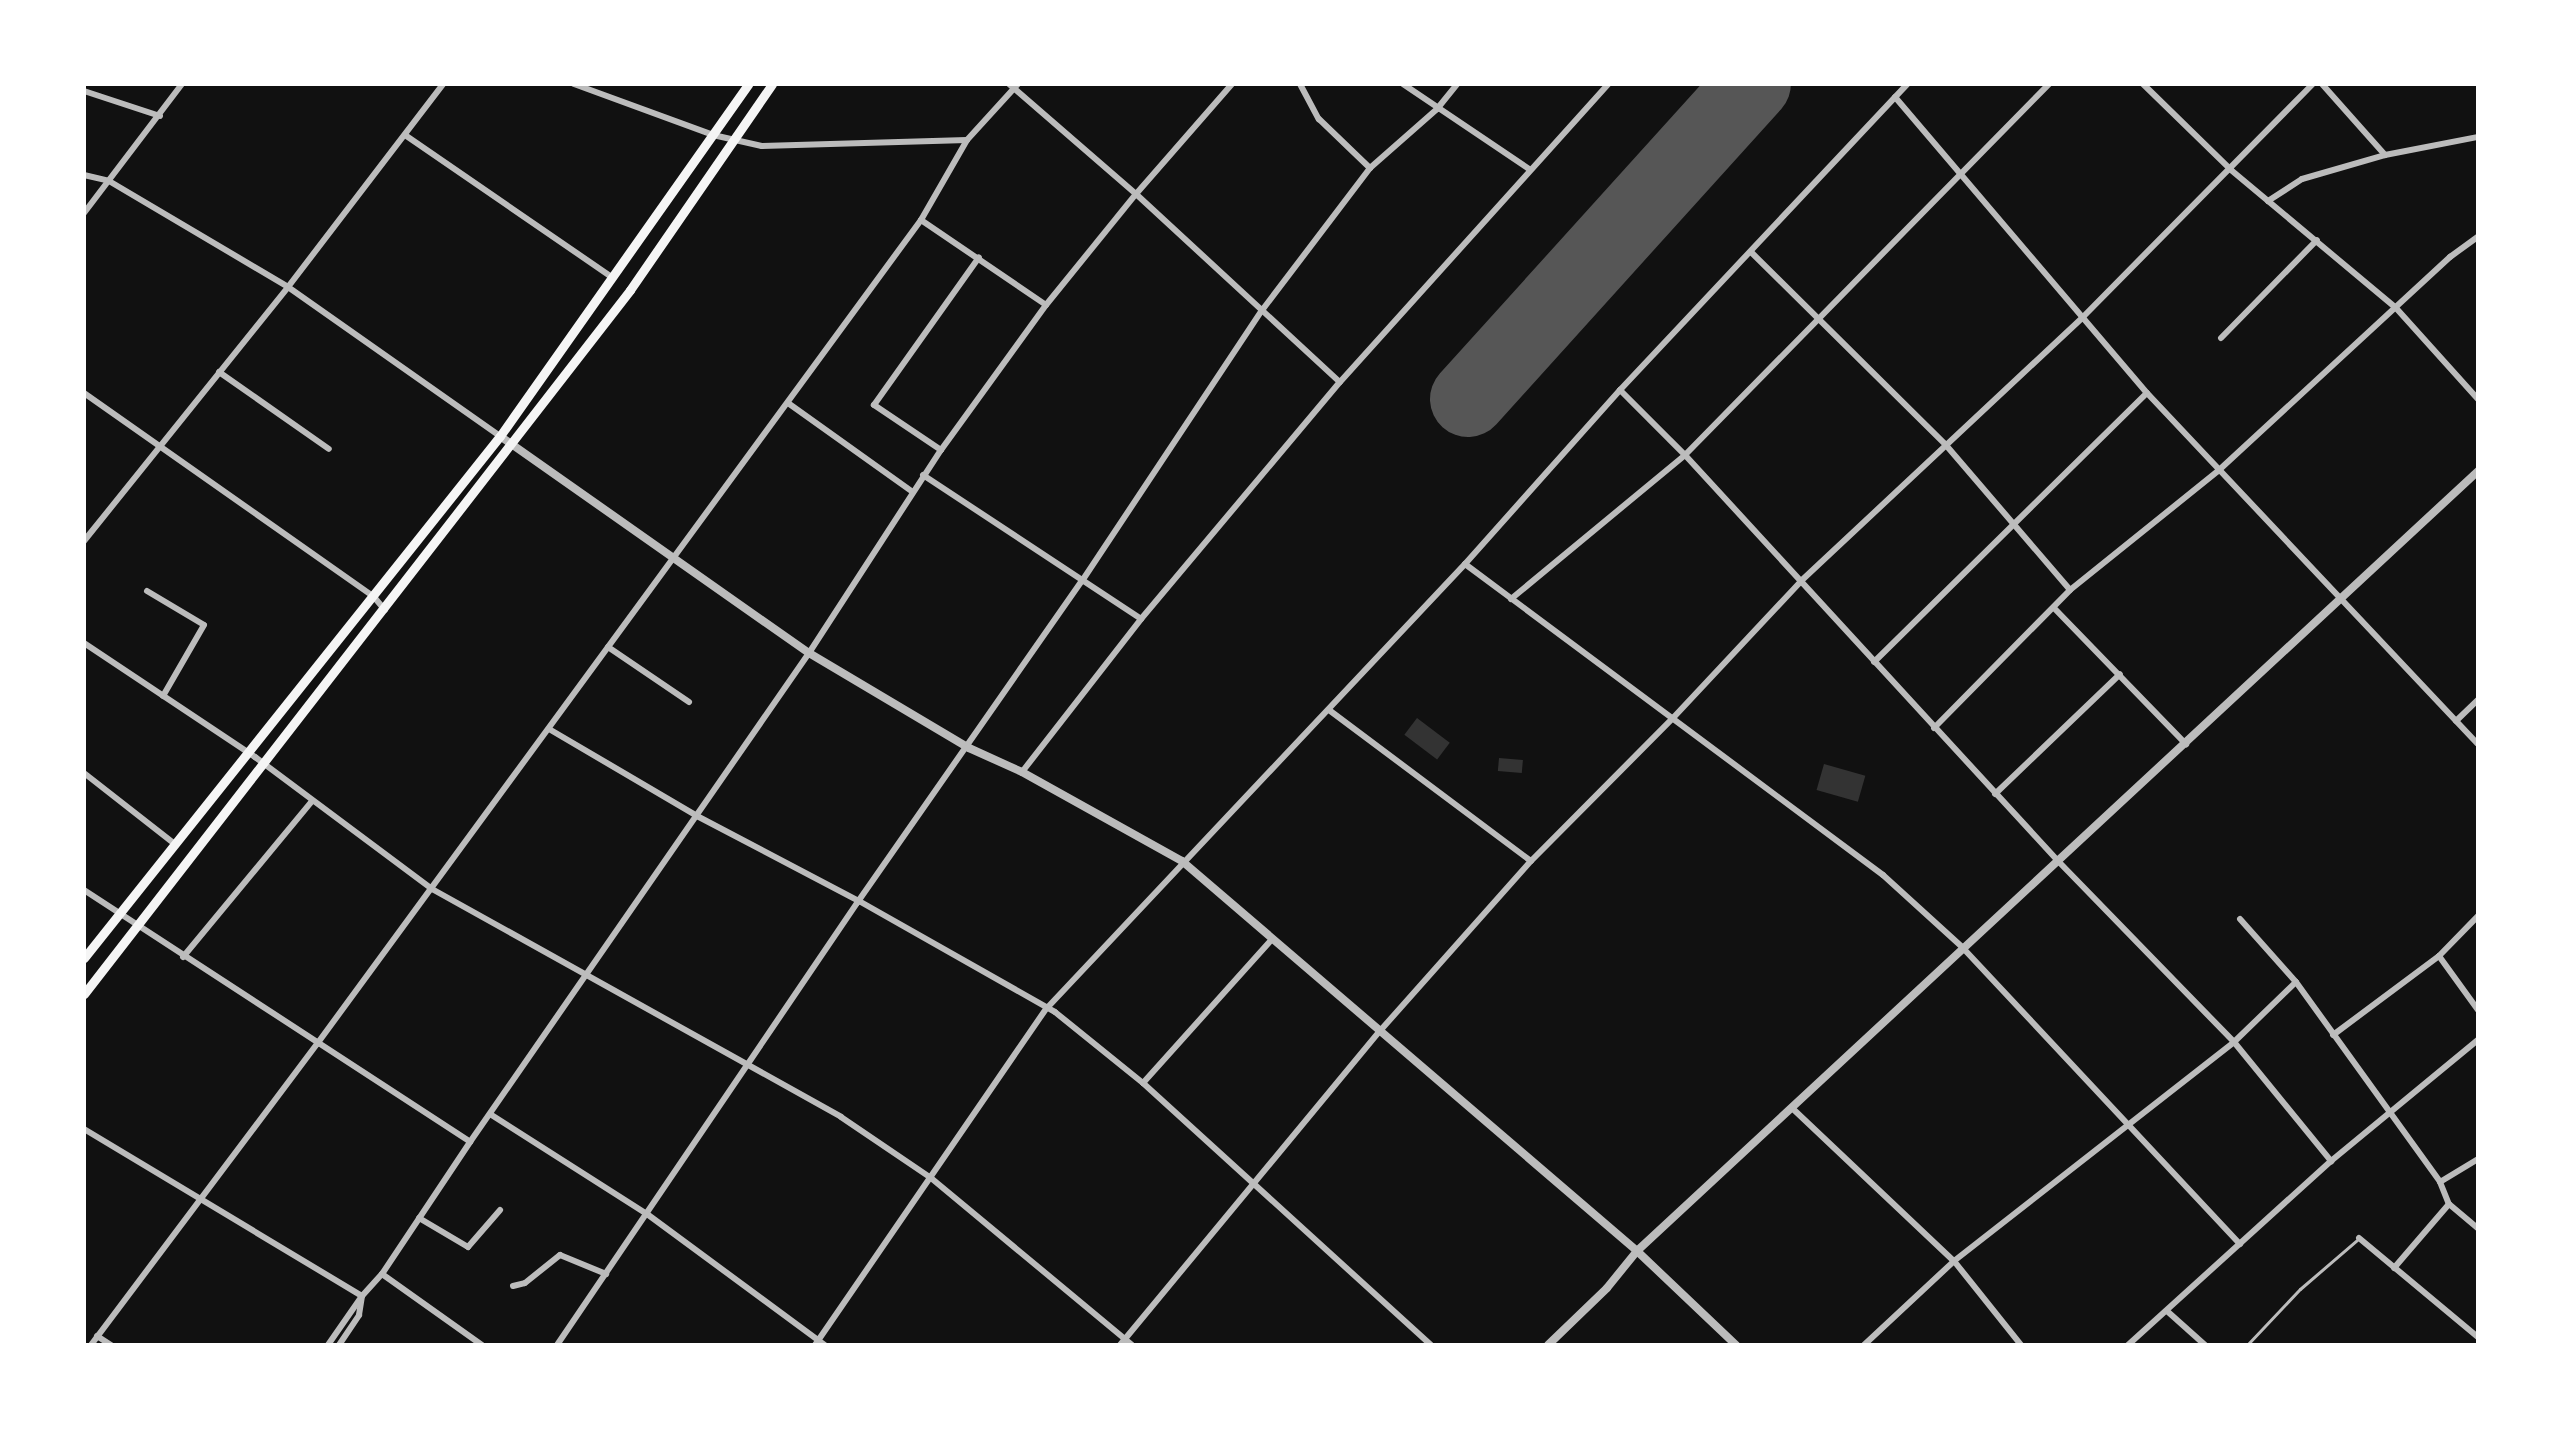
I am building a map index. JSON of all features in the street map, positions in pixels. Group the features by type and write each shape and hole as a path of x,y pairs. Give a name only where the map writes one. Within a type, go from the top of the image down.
{"main road":[{"path":"84,958 500,436 614,279 748,84"},
{"path":"84,994 385,610 630,290 772,84"}],"street":[{"path":"84,213 182,84"},
{"path":"84,541 288,287 443,84"},
{"path":"574,84 713,135 762,146 967,140"},
{"path":"328,1345 362,1296 382,1274 809,653 923,475 1046,305 1136,194 1232,84"},
{"path":"1300,84 1319,119 1370,168"},
{"path":"1403,84 1529,169"},
{"path":"557,1345 859,901 969,748 1263,309 1370,168 1437,109 1457,84"},
{"path":"1022,772 1141,619 1340,382 1608,84"},
{"path":"490,1114 647,1214 820,1343 1047,1008 1182,861 1465,564 1620,390 1752,253 1907,84"},
{"path":"1511,599 1685,455 2049,84"},
{"path":"2143,84 2231,170 2396,308 2478,399"},
{"path":"1123,1342 1379,1032 1531,861 1673,718 1801,581 2082,318 2313,84"},
{"path":"2322,84 2385,155"},
{"path":"91,1345 432,889 788,403 921,220 967,140 1013,85 1340,382"},
{"path":"84,91 160,116"},
{"path":"1895,97 2147,393 2478,744"},
{"path":"405,135 614,279"},
{"path":"2268,201 2302,179 2385,155 2478,137"},
{"path":"84,175 109,181 288,287 809,653 969,748 1022,772 1182,861 1637,1251 1736,1345"},
{"path":"921,220 1046,305"},
{"path":"1934,728 2070,590 2218,471 2450,257 2478,237"},
{"path":"2221,338 2317,240"},
{"path":"1752,253 1945,444 2070,590"},
{"path":"941,450 874,405 979,257"},
{"path":"219,372 329,449"},
{"path":"1620,390 1685,455 2059,862 2234,1042 2331,1161"},
{"path":"84,393 374,597 385,610"},
{"path":"1874,662 2147,393"},
{"path":"788,403 913,492"},
{"path":"1548,1345 1607,1288 1637,1251 2478,471"},
{"path":"923,475 1141,619"},
{"path":"1465,564 1883,875 1962,947 2240,1244"},
{"path":"147,591 204,625 163,696"},
{"path":"2054,608 2186,744"},
{"path":"84,643 249,753 432,889 841,1117 931,1178 1123,1342 1132,1345"},
{"path":"608,647 689,702"},
{"path":"1995,794 2120,674"},
{"path":"2456,721 2478,700"},
{"path":"1329,710 1531,861"},
{"path":"549,729 697,816 859,901 1047,1008 1143,1083 1431,1345"},
{"path":"84,773 175,844"},
{"path":"183,957 312,801"},
{"path":"84,890 470,1142"},
{"path":"2333,1035 2439,956 2478,916"},
{"path":"2240,919 2296,982 2440,1182 2449,1204 2478,1228"},
{"path":"1143,1083 1272,939"},
{"path":"2439,956 2478,1010"},
{"path":"1864,1345 1954,1261 2234,1042 2296,982"},
{"path":"2128,1345 2331,1161 2478,1040"},
{"path":"1792,1108 1954,1261 2021,1345"},
{"path":"84,1129 362,1296"},
{"path":"2440,1182 2478,1159"},
{"path":"2394,1268 2449,1204"},
{"path":"419,1218 468,1247 500,1210"},
{"path":"2359,1238 2478,1337"},
{"path":"513,1286 525,1283 560,1255 606,1274"},
{"path":"382,1274 482,1345"},
{"path":"339,1345 359,1315 362,1296"},
{"path":"2167,1311 2205,1345"},
{"path":"97,1336 111,1345"}],"lane":[{"path":"2247,1345 2300,1289 2359,1238"}],"shaded area":[{"path":"1417,718 1450,743 1437,759 1404,735"},
{"path":"1499,758 1523,760 1522,773 1498,771"},
{"path":"1824,764 1865,776 1858,802 1817,790"}],"runway":[{"path":"1468,399 1753,84"}]}
